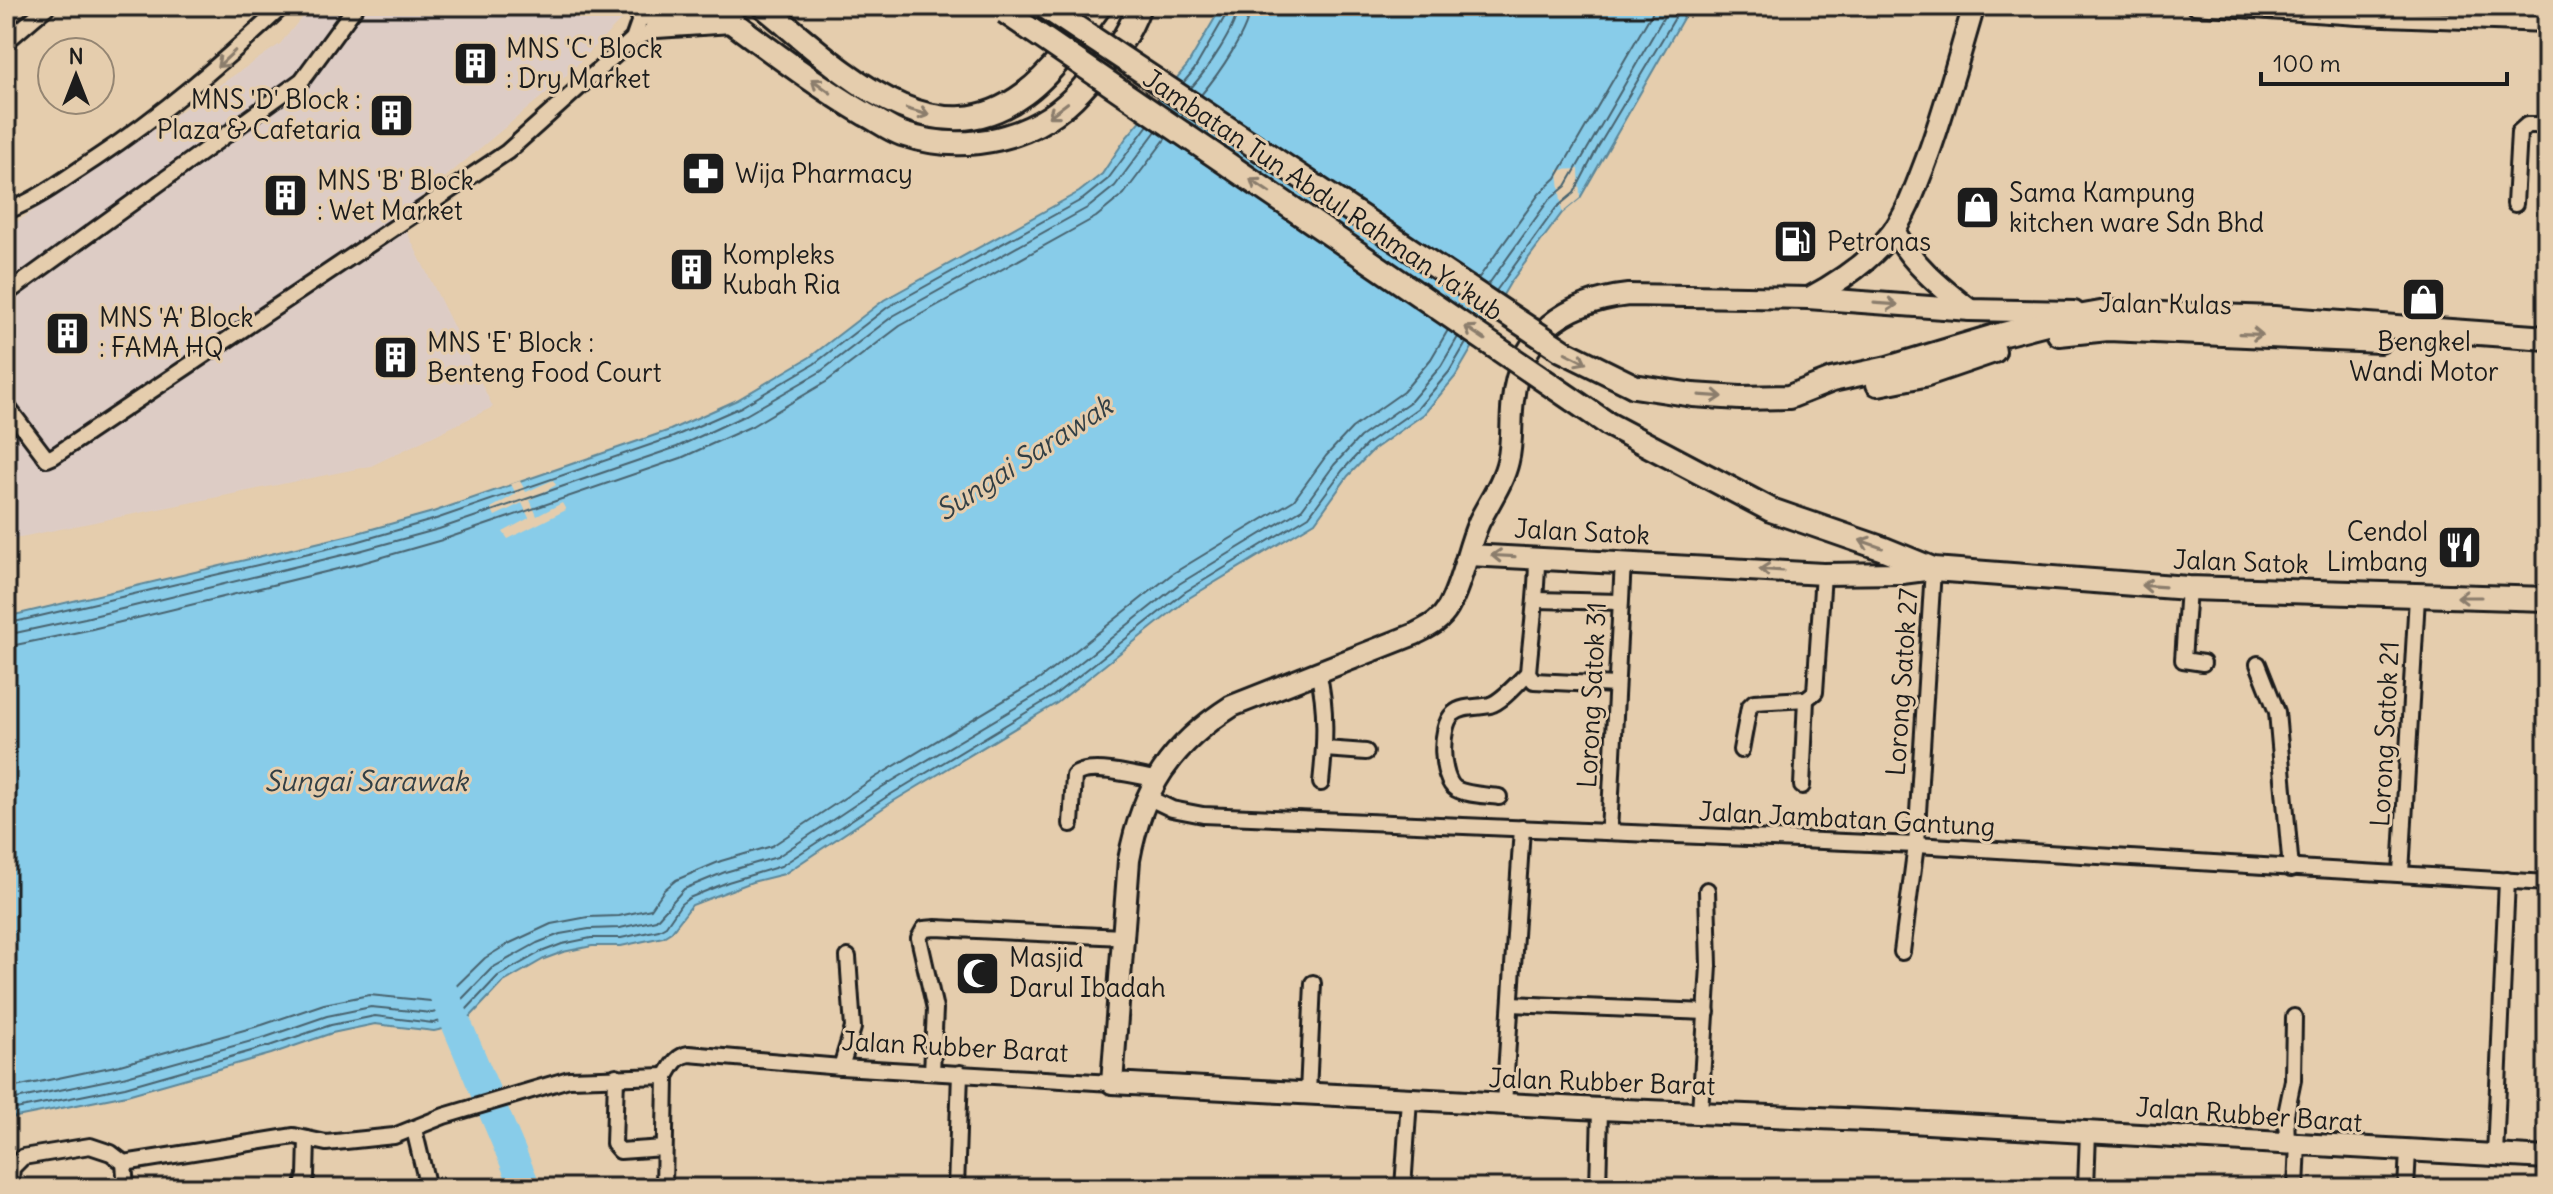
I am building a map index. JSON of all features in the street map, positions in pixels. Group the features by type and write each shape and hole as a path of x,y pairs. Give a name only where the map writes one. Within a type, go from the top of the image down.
{"main road":[{"path":"710,6 837,97 901,134 942,142 972,143 994,142 1058,113 1122,44 1139,6"},
{"path":"763,6 877,95 917,114 954,119 980,117 1026,93 1043,77 1100,6"},
{"name":"Jambatan Tun Abdul Rahman Ya'kub","path":"1044,6 1563,351 1634,386"},
{"path":"1808,298 1836,284 1894,230 1906,210 1933,141 1974,6"},
{"name":"Jambatan Tun Abdul Rahman Ya'kub","path":"1001,9 1608,424"},
{"path":"655,16 731,21"},
{"path":"1894,230 1904,250 1970,310"},
{"name":"Jalan Kulas","path":"1112,1083 1122,937 1134,830 1151,788 1175,752 1206,722 1244,701 1437,623 1448,608 1478,525 1509,459 1516,377 1528,348 1552,323 1574,309 1599,298 1628,295 1808,298 1970,310 2274,318 2547,338"},
{"name":"Jalan Kulas","path":"1789,397 1832,380 1888,368 1992,337 2106,312"},
{"name":"Jalan Kulas","path":"1634,386 1740,398 1837,392 1924,375 2064,333 2108,329 2547,350"},
{"name":"Jalan Satok","path":"1608,424 1771,510 1933,569"},
{"name":"Jalan Satok","path":"1469,555 1823,574 1902,573 1933,569 2188,588 2547,599"},
{"name":"Jalan Rubber Barat","path":"1112,1083 2547,1158"}],"street":[{"path":"6,42 48,6"},
{"path":"6,207 10,210 37,200 120,143 209,74 283,6"},
{"path":"6,294 302,80 356,6"},
{"path":"6,405 47,459 54,456 507,152 633,39 649,33 655,16 676,6"},
{"path":"2194,6 2358,17 2547,24"},
{"path":"2515,204 2519,132 2527,125 2547,125"},
{"path":"1537,558 1537,600 1533,612 1528,673 1534,681 1616,685"},
{"name":"Lorong Satok 31","path":"1609,832 1623,561"},
{"name":"Lorong Satok 27","path":"1902,952 1916,845 1933,569"},
{"path":"1741,750 1749,707 1754,702 1806,699 1815,692 1823,574"},
{"path":"2188,588 2183,660 2203,663"},
{"name":"Lorong Satok 21","path":"2401,873 2417,597"},
{"path":"1537,600 1620,602"},
{"path":"2258,664 2277,712 2291,869"},
{"path":"1318,672 1323,691 1325,749 1321,783"},
{"path":"1499,797 1459,791 1447,782 1444,772 1445,729 1452,714 1466,707 1493,704 1528,673"},
{"path":"1802,786 1806,699"},
{"path":"1325,749 1366,752"},
{"name":"Jalan Jambatan Gantung","path":"1071,824 1074,776 1079,771 1091,769 1151,788 1172,809 1203,815 1916,845 2547,883"},
{"path":"1504,1104 1522,828"},
{"path":"2495,1155 2507,880"},
{"path":"1700,1112 1707,1012 1707,890"},
{"path":"932,1072 936,1022 919,938 924,929 1122,937"},
{"path":"841,1067 853,1028 848,957"},
{"path":"1308,1093 1313,983"},
{"path":"1511,1004 1707,1012"},
{"path":"2294,1017 2293,1080 2286,1114 2296,1188"},
{"name":"Jalan Rubber Barat","path":"666,1076 681,1055 689,1054 841,1067 1112,1083"},
{"path":"956,1188 960,1073"},
{"path":"616,1076 614,1144 620,1151 664,1148"},
{"path":"10,1188 12,1168 23,1157 90,1146 111,1153 124,1163 294,1136 326,1143 394,1136 444,1116 569,1079 666,1076 664,1188"},
{"path":"1403,1188 1409,1099"},
{"path":"1598,1188 1600,1109"},
{"path":"414,1129 428,1188"},
{"path":"2086,1188 2088,1132"},
{"path":"302,1188 306,1176 307,1139"},
{"path":"2406,1188 2408,1151"},
{"path":"124,1163 126,1188"}],"shaded area":[{"path":"311,6 635,6 563,79 399,216 493,407 371,466 6,540 6,229 280,44"}],"water":[{"name":"Sungai Sarawak","path":"1222,6 1690,6 1580,198 1562,213 1510,283 1455,377 1424,414 1373,450 1348,476 1315,522 1189,598 1057,703 892,802 784,874 752,882 692,905 671,932 663,937 621,946 592,946 544,959 502,983 471,1016 457,1026 434,1031 375,1024 332,1033 271,1054 127,1095 6,1119 6,617 354,534 433,512 670,430 737,400 810,357 884,300 1079,192 1102,174 1126,138 1187,66"}],"pier":[{"path":"1579,169 1580,198 1562,213 1558,170"},
{"path":"553,480 556,485 530,500 537,516 562,503 566,510 508,539 503,532 529,518 522,503 495,516 491,508 516,494 511,484 520,481 526,492"}],"waterway":[{"path":"441,987 526,1188"}],"place":[{"name":"MNS 'C' Block : Dry Market","path":"475,64"},
{"name":"MNS 'D' Block : Plaza & Cafetaria","path":"392,115"},
{"name":"Wija Pharmacy","path":"704,174"},
{"name":"MNS 'B' Block : Wet Market","path":"286,196"},
{"name":"Sama Kampung kitchen ware Sdn Bhd","path":"1978,208"},
{"name":"Petronas","path":"1796,242"},
{"name":"Kompleks Kubah Ria","path":"691,270"},
{"name":"Bengkel Wandi Motor","path":"2424,299"},
{"name":"MNS 'A' Block : FAMA HQ","path":"68,333"},
{"name":"MNS 'E' Block : Benteng Food Court","path":"396,358"},
{"name":"Cendol Limbang","path":"2459,547"},
{"name":"Masjid Darul Ibadah","path":"978,973"}]}
